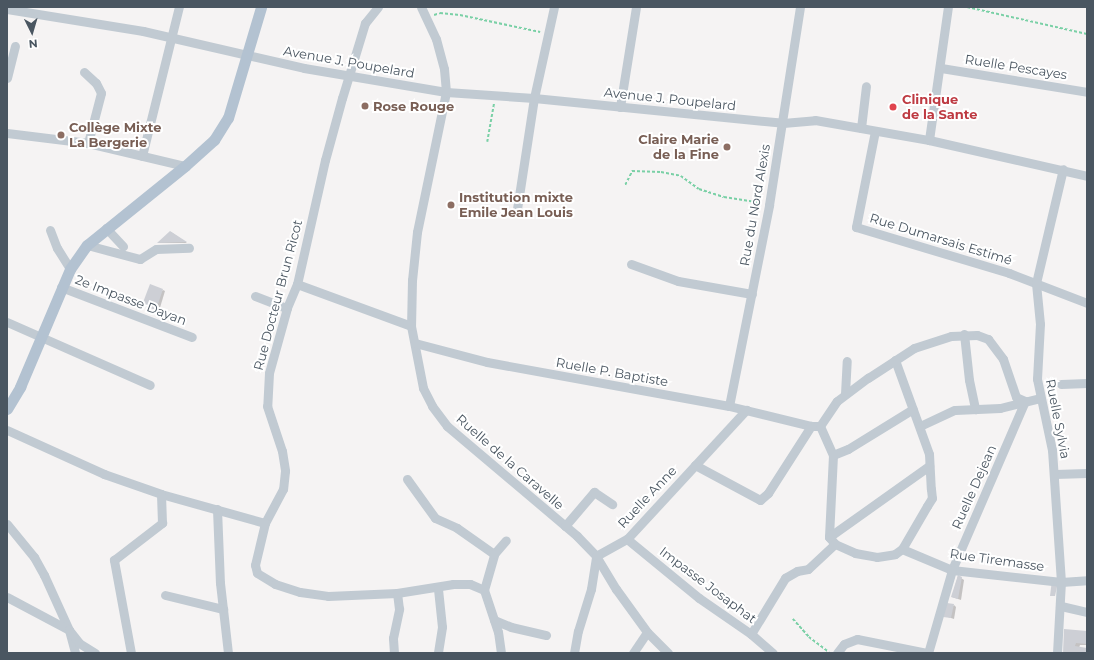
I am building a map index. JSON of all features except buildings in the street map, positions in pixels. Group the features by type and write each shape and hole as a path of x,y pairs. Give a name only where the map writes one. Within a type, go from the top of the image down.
{"main road":[{"path":"8,406 20,387 61,287 70,269 87,245 106,228 185,166 214,140 228,118 248,55 261,7"}],"street":[{"path":"142,156 179,7"},
{"name":"Rue Docteur Brun Ricot","path":"378,7 365,23 349,76 325,160 297,284 287,308 269,373 267,394 268,406 282,451 285,472 283,489 265,523 255,565 257,573 263,578 300,592 328,596 397,593 438,589 453,584 470,584 484,590"},
{"path":"421,7 436,39 444,69 446,92"},
{"path":"517,209 534,98 554,7"},
{"path":"620,107 636,7"},
{"name":"Rue du Nord Alexis","path":"729,406 769,204 783,123 800,7"},
{"path":"929,140 941,68 948,7"},
{"name":"Avenue J. Poupelard","path":"7,10 172,36 248,55 349,76 446,92 534,98 783,123 816,120 875,132 929,140 1063,169 1087,176"},
{"path":"7,78 15,46"},
{"name":"Ruelle Pescayes","path":"941,68 1087,92"},
{"path":"84,72 96,83 101,93 88,143"},
{"path":"861,128 866,86"},
{"name":"Ruelle de la Caravelle","path":"446,92 417,232 411,326 423,388 432,406 447,426 565,526 596,556 616,589 648,632 668,653"},
{"name":"Rue Dumarsais Estimé","path":"875,132 856,227 1036,282 1087,303"},
{"path":"7,133 88,143 185,166"},
{"name":"Ruelle Sylvia","path":"1057,653 1061,606 1061,582 1055,474 1047,423 1040,398 1036,372 1040,324 1036,282 1063,169"},
{"path":"106,228 123,246"},
{"path":"50,230 57,248 70,269"},
{"path":"87,245 140,259 156,249 189,248"},
{"path":"631,264 678,281 752,294"},
{"path":"297,284 411,326"},
{"name":"2e Impasse Dayan","path":"61,287 192,337"},
{"path":"255,296 287,308"},
{"path":"7,322 150,385"},
{"path":"695,465 760,500 768,493 812,425 845,394 896,360 932,342 964,334 982,337 997,347 1016,397 1025,401"},
{"path":"964,334 969,380 975,409"},
{"name":"Ruelle P. Baptiste","path":"415,343 487,362 564,378 729,406 812,425"},
{"path":"832,541 855,553 877,557 895,554 902,549 932,498 929,454 896,360"},
{"path":"845,394 847,361"},
{"path":"1062,384 1087,383"},
{"path":"920,426 955,410 1000,408 1040,398"},
{"name":"Ruelle Dejean","path":"928,653 952,570 1025,401"},
{"path":"833,455 848,449 913,409"},
{"name":"Ruelle Anne","path":"596,556 627,539 746,410"},
{"path":"812,425 833,455 832,541"},
{"path":"7,430 104,474 161,494 265,523"},
{"path":"752,634 785,578 797,571 808,569 832,541 929,466"},
{"path":"1055,474 1087,473"},
{"path":"407,479 435,518 457,528 494,554"},
{"path":"565,526 594,492 612,504"},
{"path":"131,653 114,560 162,523 161,494"},
{"path":"217,509 217,545 228,653"},
{"path":"7,524 34,558 69,630 75,653"},
{"name":"Impasse Josaphat","path":"627,539 699,598 752,634 773,653"},
{"path":"501,653 494,620 484,590 494,554 506,540"},
{"name":"Rue Tiremasse","path":"902,549 952,570 1061,582 1087,580"},
{"path":"574,653 578,631 591,589 596,556"},
{"path":"438,589 442,627 438,653"},
{"path":"394,653 393,638 399,609 397,593"},
{"path":"165,595 223,609"},
{"path":"7,597 69,630 79,643 95,653"},
{"path":"1061,606 1087,612"},
{"path":"494,620 511,627 546,635"},
{"path":"633,653 648,632"},
{"path":"837,653 844,644 857,639 904,650 928,653"}],"path":[{"path":"967,7 1087,34"},
{"path":"426,18 440,13 460,15 548,34"},
{"path":"487,142 496,96"},
{"path":"625,184 632,171 661,172 681,176 699,189 724,197 769,204"},
{"path":"793,619 809,637 830,653"}],"place":[{"name":"Rose Rouge","path":"365,106"},
{"name":"Clinique de la Sante","path":"893,107"},
{"name":"Collège Mixte La Bergerie","path":"61,135"},
{"name":"Claire Marie de la Fine","path":"727,147"},
{"name":"Institution mixte Emile Jean Louis","path":"451,205"}]}
